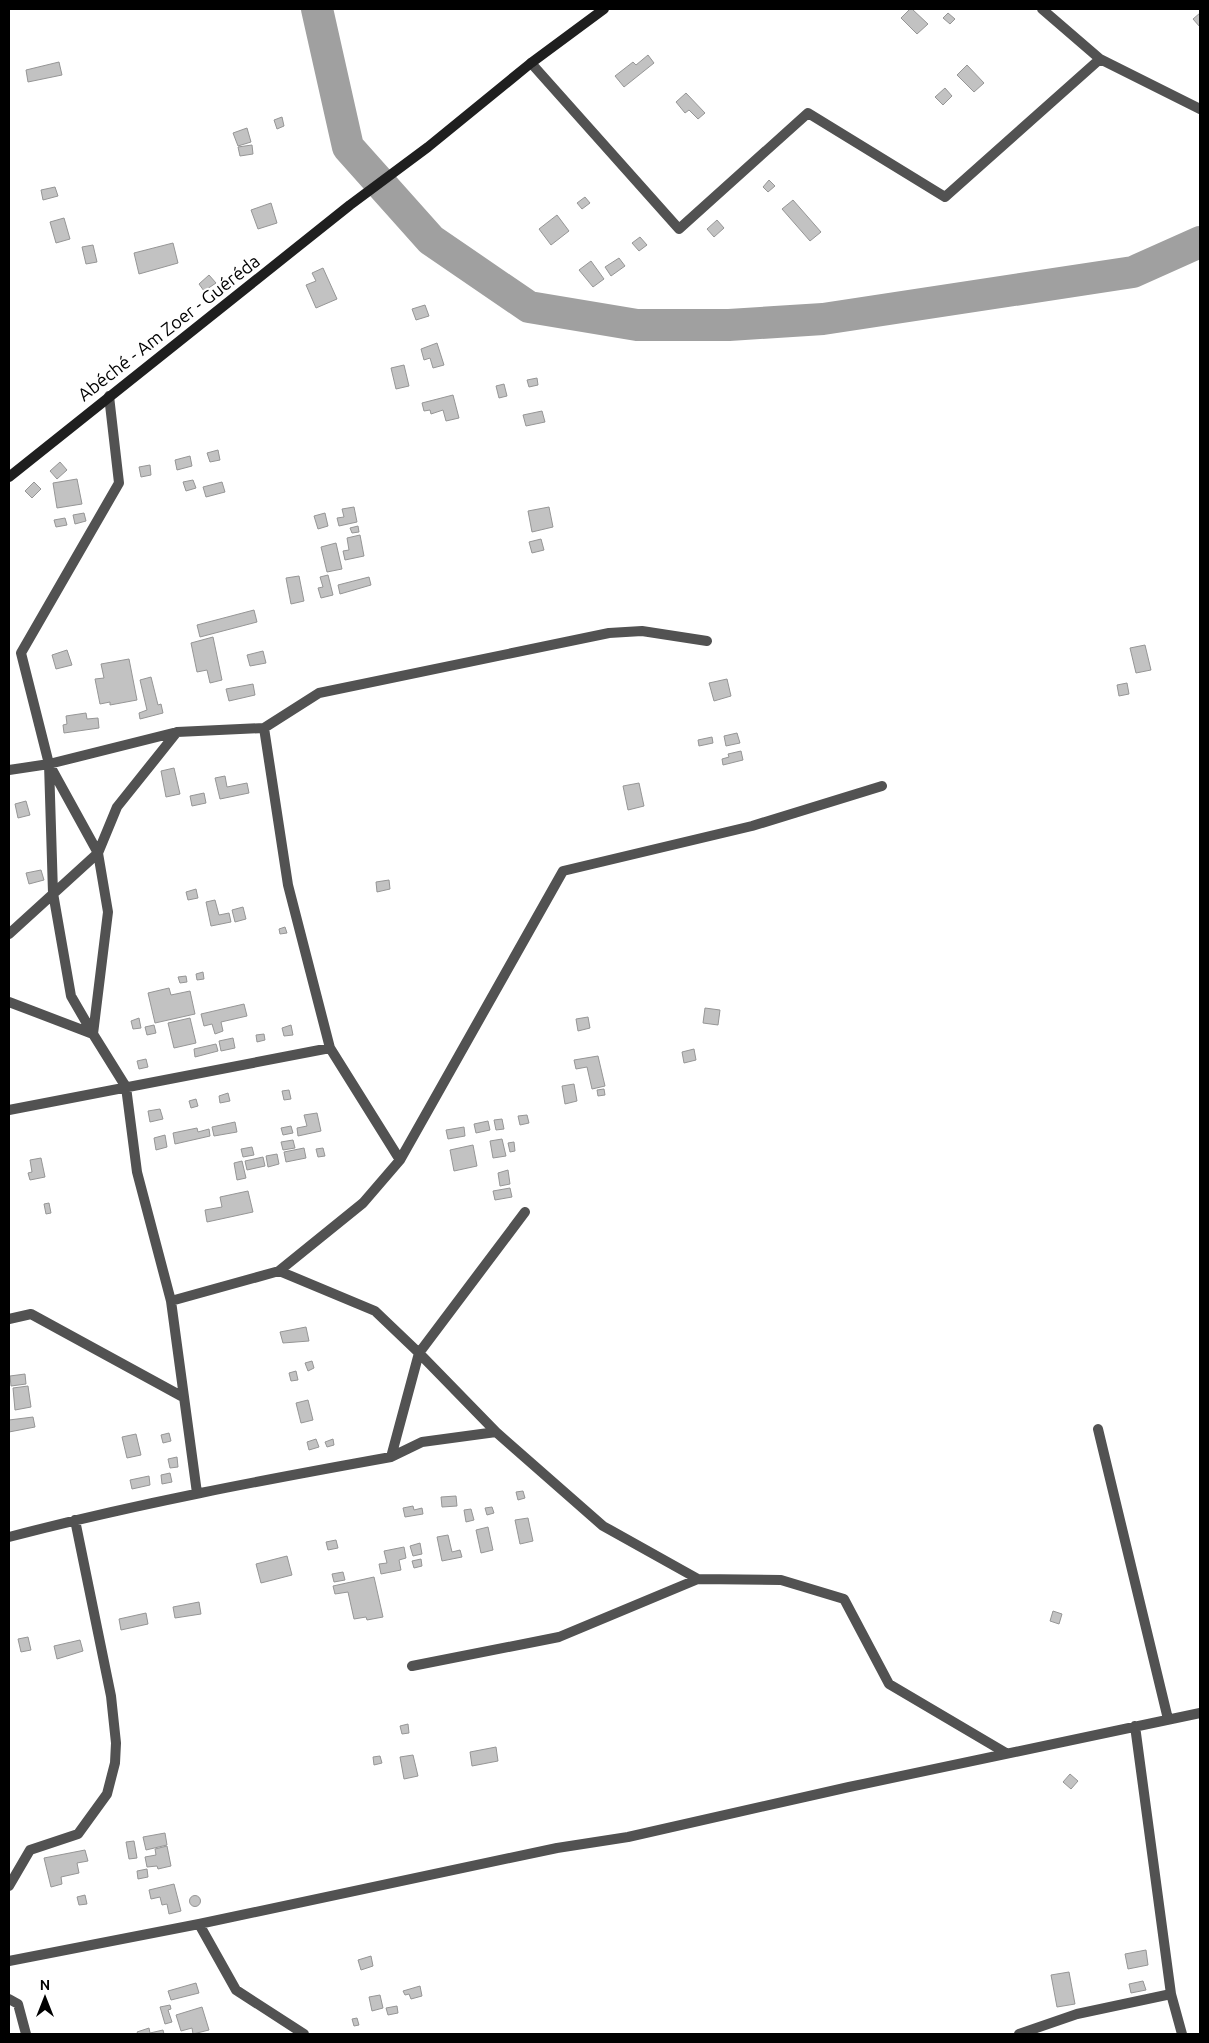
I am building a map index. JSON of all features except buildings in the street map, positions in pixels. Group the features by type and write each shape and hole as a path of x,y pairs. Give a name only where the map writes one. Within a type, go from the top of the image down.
{"main road":[{"path":"531,63 604,9"},
{"name":"Abéché - Am Zoer - Guéréda","path":"9,477 109,396 206,322 350,205 428,147 531,63"}],"street":[{"path":"1042,9 1100,59 1200,108"},
{"path":"531,63 679,229 808,112 945,197 1100,59"},
{"path":"92,1034 108,912 98,853 50,764 20,652 119,483 109,396"},
{"path":"9,770 50,764 177,732 264,728 319,693 609,633 642,631 707,641"},
{"path":"264,728 288,885 330,1048 400,1160"},
{"path":"9,934 98,853 117,807 177,732"},
{"path":"50,764 53,893 71,996 92,1034 126,1087 137,1172 170,1301 197,1493"},
{"path":"170,1301 280,1270 363,1203 400,1160 563,871 752,826 882,786"},
{"path":"9,1002 92,1034"},
{"path":"9,1110 330,1048"},
{"path":"391,1457 419,1353 525,1212"},
{"path":"280,1270 374,1311 419,1353 496,1432 602,1526 698,1579"},
{"path":"9,1319 31,1314 184,1398"},
{"path":"1098,1430 1168,1719"},
{"path":"9,1537 74,1520 197,1493 391,1457 422,1442 496,1432"},
{"path":"9,1886 30,1850 78,1834 107,1794 115,1763 114,1711 74,1520"},
{"path":"412,1666 559,1637 698,1579 782,1580 844,1599 889,1684 1006,1753"},
{"path":"9,1961 199,1924 557,1848 628,1837 1006,1753 1200,1713"},
{"path":"1135,1726 1171,1994 1182,2034"},
{"path":"199,1924 236,1990 304,2034"},
{"path":"1019,2034 1077,2014 1171,1994"},
{"path":"9,1999 18,2004 26,2034"}],"waterway":[{"path":"317,9 348,147 431,240 529,307 637,325 729,325 823,319 1133,272 1200,242"}]}
